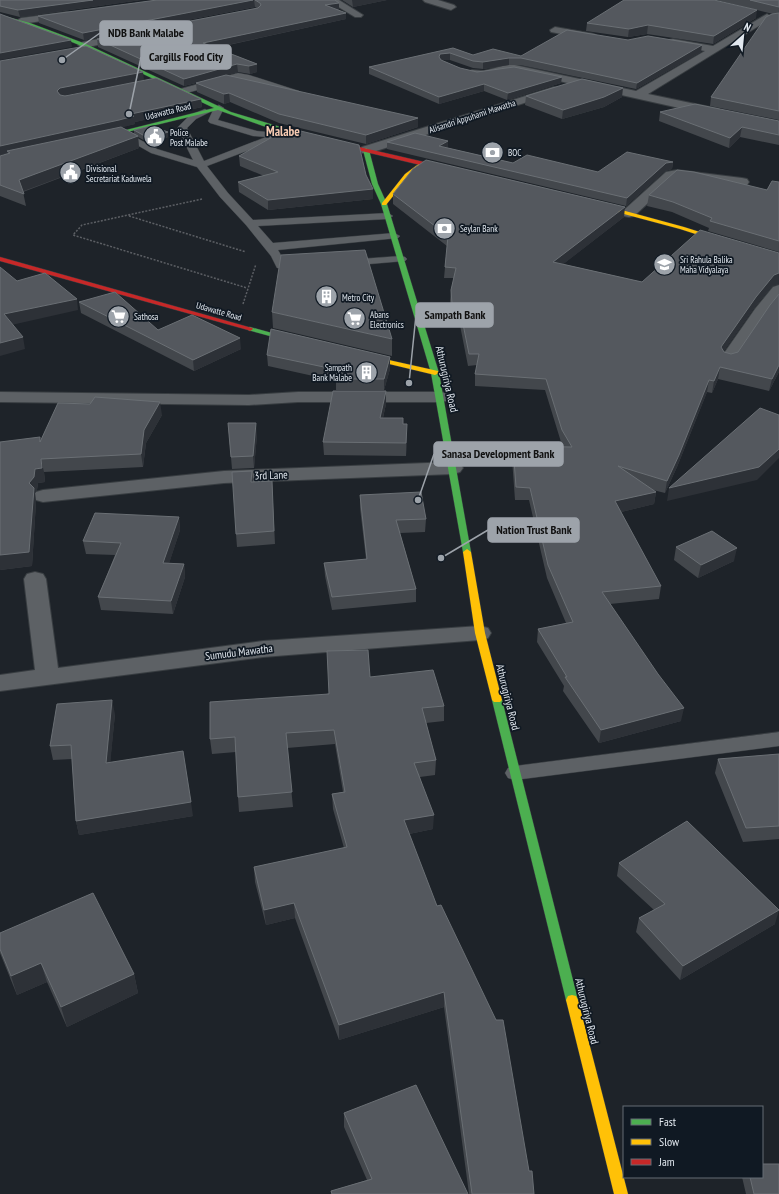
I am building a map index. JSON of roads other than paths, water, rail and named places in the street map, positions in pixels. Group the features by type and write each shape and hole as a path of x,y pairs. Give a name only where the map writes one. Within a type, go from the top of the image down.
{"main road":[{"path":"0,16 43,28 87,46 219,108 289,132 320,139"},
{"name":"Udawatta Road","path":"121,133 219,108"},
{"path":"91,140 121,133"},
{"path":"343,145 458,172"},
{"name":"Athurugiriya Road","path":"366,150 375,184 388,216 435,373 453,468 480,633 621,1194"},
{"path":"384,204 407,175 422,164"},
{"path":"585,202 682,228 779,259"},
{"name":"Udawatte Road","path":"0,259 237,326 305,343"},
{"path":"351,354 435,373"}],"street":[{"path":"332,0 358,15"},
{"path":"428,0 451,7"},
{"path":"21,21 80,13"},
{"path":"753,13 779,19"},
{"path":"637,95 685,69 713,49 767,17"},
{"path":"555,30 606,38"},
{"path":"68,52 138,34"},
{"path":"666,41 713,49"},
{"path":"464,70 475,74 484,74 510,67 729,115"},
{"path":"139,85 161,81"},
{"name":"Alisandri Appuhami Mawatha","path":"366,150 578,83"},
{"path":"630,213 671,175 677,174 742,182"},
{"path":"729,359 761,312 779,290"},
{"path":"0,397 249,400 298,397 440,397"},
{"name":"3rd Lane","path":"43,496 224,477 453,468"},
{"path":"35,579 47,676"},
{"name":"Sumudu Mawatha","path":"0,683 263,648 480,633"}],"lane":[{"path":"183,91 238,76 246,77 304,95"},
{"path":"219,108 213,121 256,134 278,135"},
{"path":"204,112 194,117 182,128 201,165 224,195 270,247 281,266 311,265"},
{"path":"121,133 154,151 201,165 289,132"},
{"path":"250,223 388,216"},
{"path":"270,247 394,236"},
{"path":"334,263 401,259"},
{"path":"515,773 779,739"}],"place":[{"name":"NDB Bank Malabe","path":"62,60"},
{"name":"Cargills Food City","path":"129,114"},
{"name":"Police Post Malabe","path":"155,137"},
{"name":"BOC","path":"493,152"},
{"name":"Divisional Secretariat Kaduwela","path":"71,173"},
{"name":"Seylan Bank","path":"444,228"},
{"name":"Sri Rahula Balika Maha Vidyalaya","path":"664,264"},
{"name":"Metro City","path":"326,297"},
{"name":"Sathosa","path":"118,316"},
{"name":"Abans Electronics","path":"354,319"},
{"name":"Sampath Bank Malabe","path":"367,372"},
{"name":"Sampath Bank","path":"409,383"},
{"name":"Sanasa Development Bank","path":"418,500"},
{"name":"Nation Trust Bank","path":"441,558"}],"district":[{"name":"Malabe","path":"283,131"}]}
